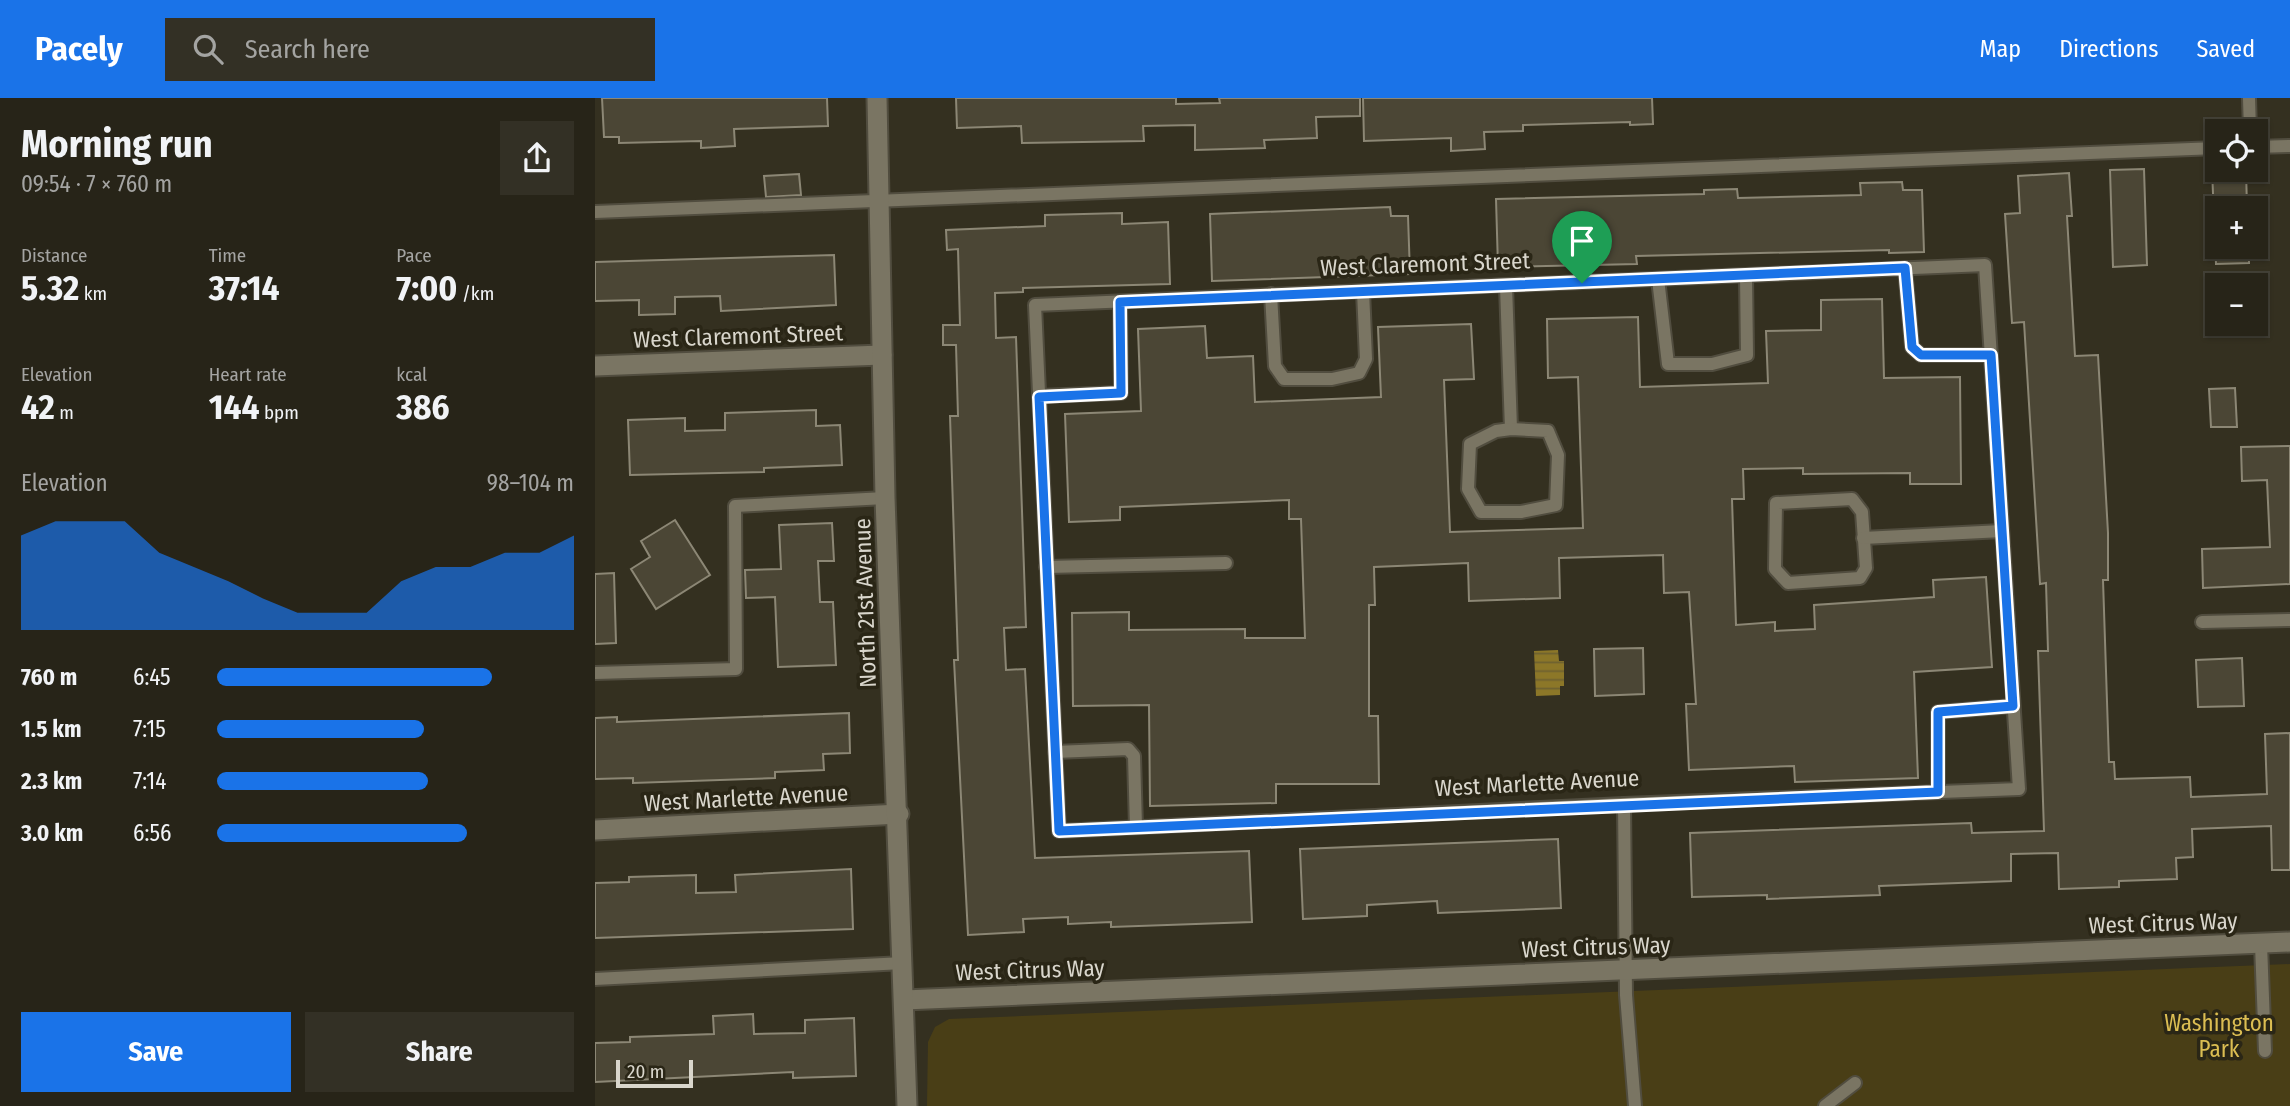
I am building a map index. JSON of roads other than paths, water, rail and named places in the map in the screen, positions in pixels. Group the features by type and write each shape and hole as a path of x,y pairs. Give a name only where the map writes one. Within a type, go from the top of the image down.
{"street":[{"name":"North 21st Avenue","path":"877,98 885,498 899,814 907,1106"},
{"name":"West Claremont Street","path":"595,366 883,355"},
{"name":"West Marlette Avenue","path":"595,830 899,814"},
{"name":"West Citrus Way","path":"904,1000 2290,942"}],"lane":[{"path":"2249,98 2250,119"},
{"path":"2268,147 2290,146"},
{"path":"595,212 2205,148"},
{"name":"West Claremont Street","path":"1039,397 1035,305 1271,294 1985,265 1991,355"},
{"path":"1905,268 1912,347 1921,355 1991,355 2013,706 1938,712 1938,792"},
{"path":"1658,279 1668,364 1712,364 1748,355 1746,275"},
{"path":"1506,286 1511,429"},
{"path":"1271,294 1275,366 1284,379 1332,379 1359,373 1366,359 1363,291"},
{"path":"1120,302 1121,393 1039,397 1055,752 1128,749 1135,756 1136,827"},
{"path":"1511,429 1548,430 1558,455 1556,505 1521,512 1481,512 1468,489 1469,443 1496,431 1511,429"},
{"path":"595,673 736,669 735,506 885,498"},
{"path":"1852,499 1862,512 1863,538 1866,568 1860,578 1788,583 1775,569 1776,503 1852,499"},
{"path":"1863,538 2002,531"},
{"path":"1046,568 1226,563"},
{"path":"2202,622 2290,620"},
{"name":"West Marlette Avenue","path":"1055,752 1059,831 1624,804 2019,789 2013,706"},
{"path":"1624,804 1626,970 1635,1106"},
{"path":"2261,944 2265,1051"},
{"path":"595,979 903,963"},
{"path":"1825,1106 1855,1083"}],"park label":[{"name":"Washington Park","path":"2219,1036"}]}
